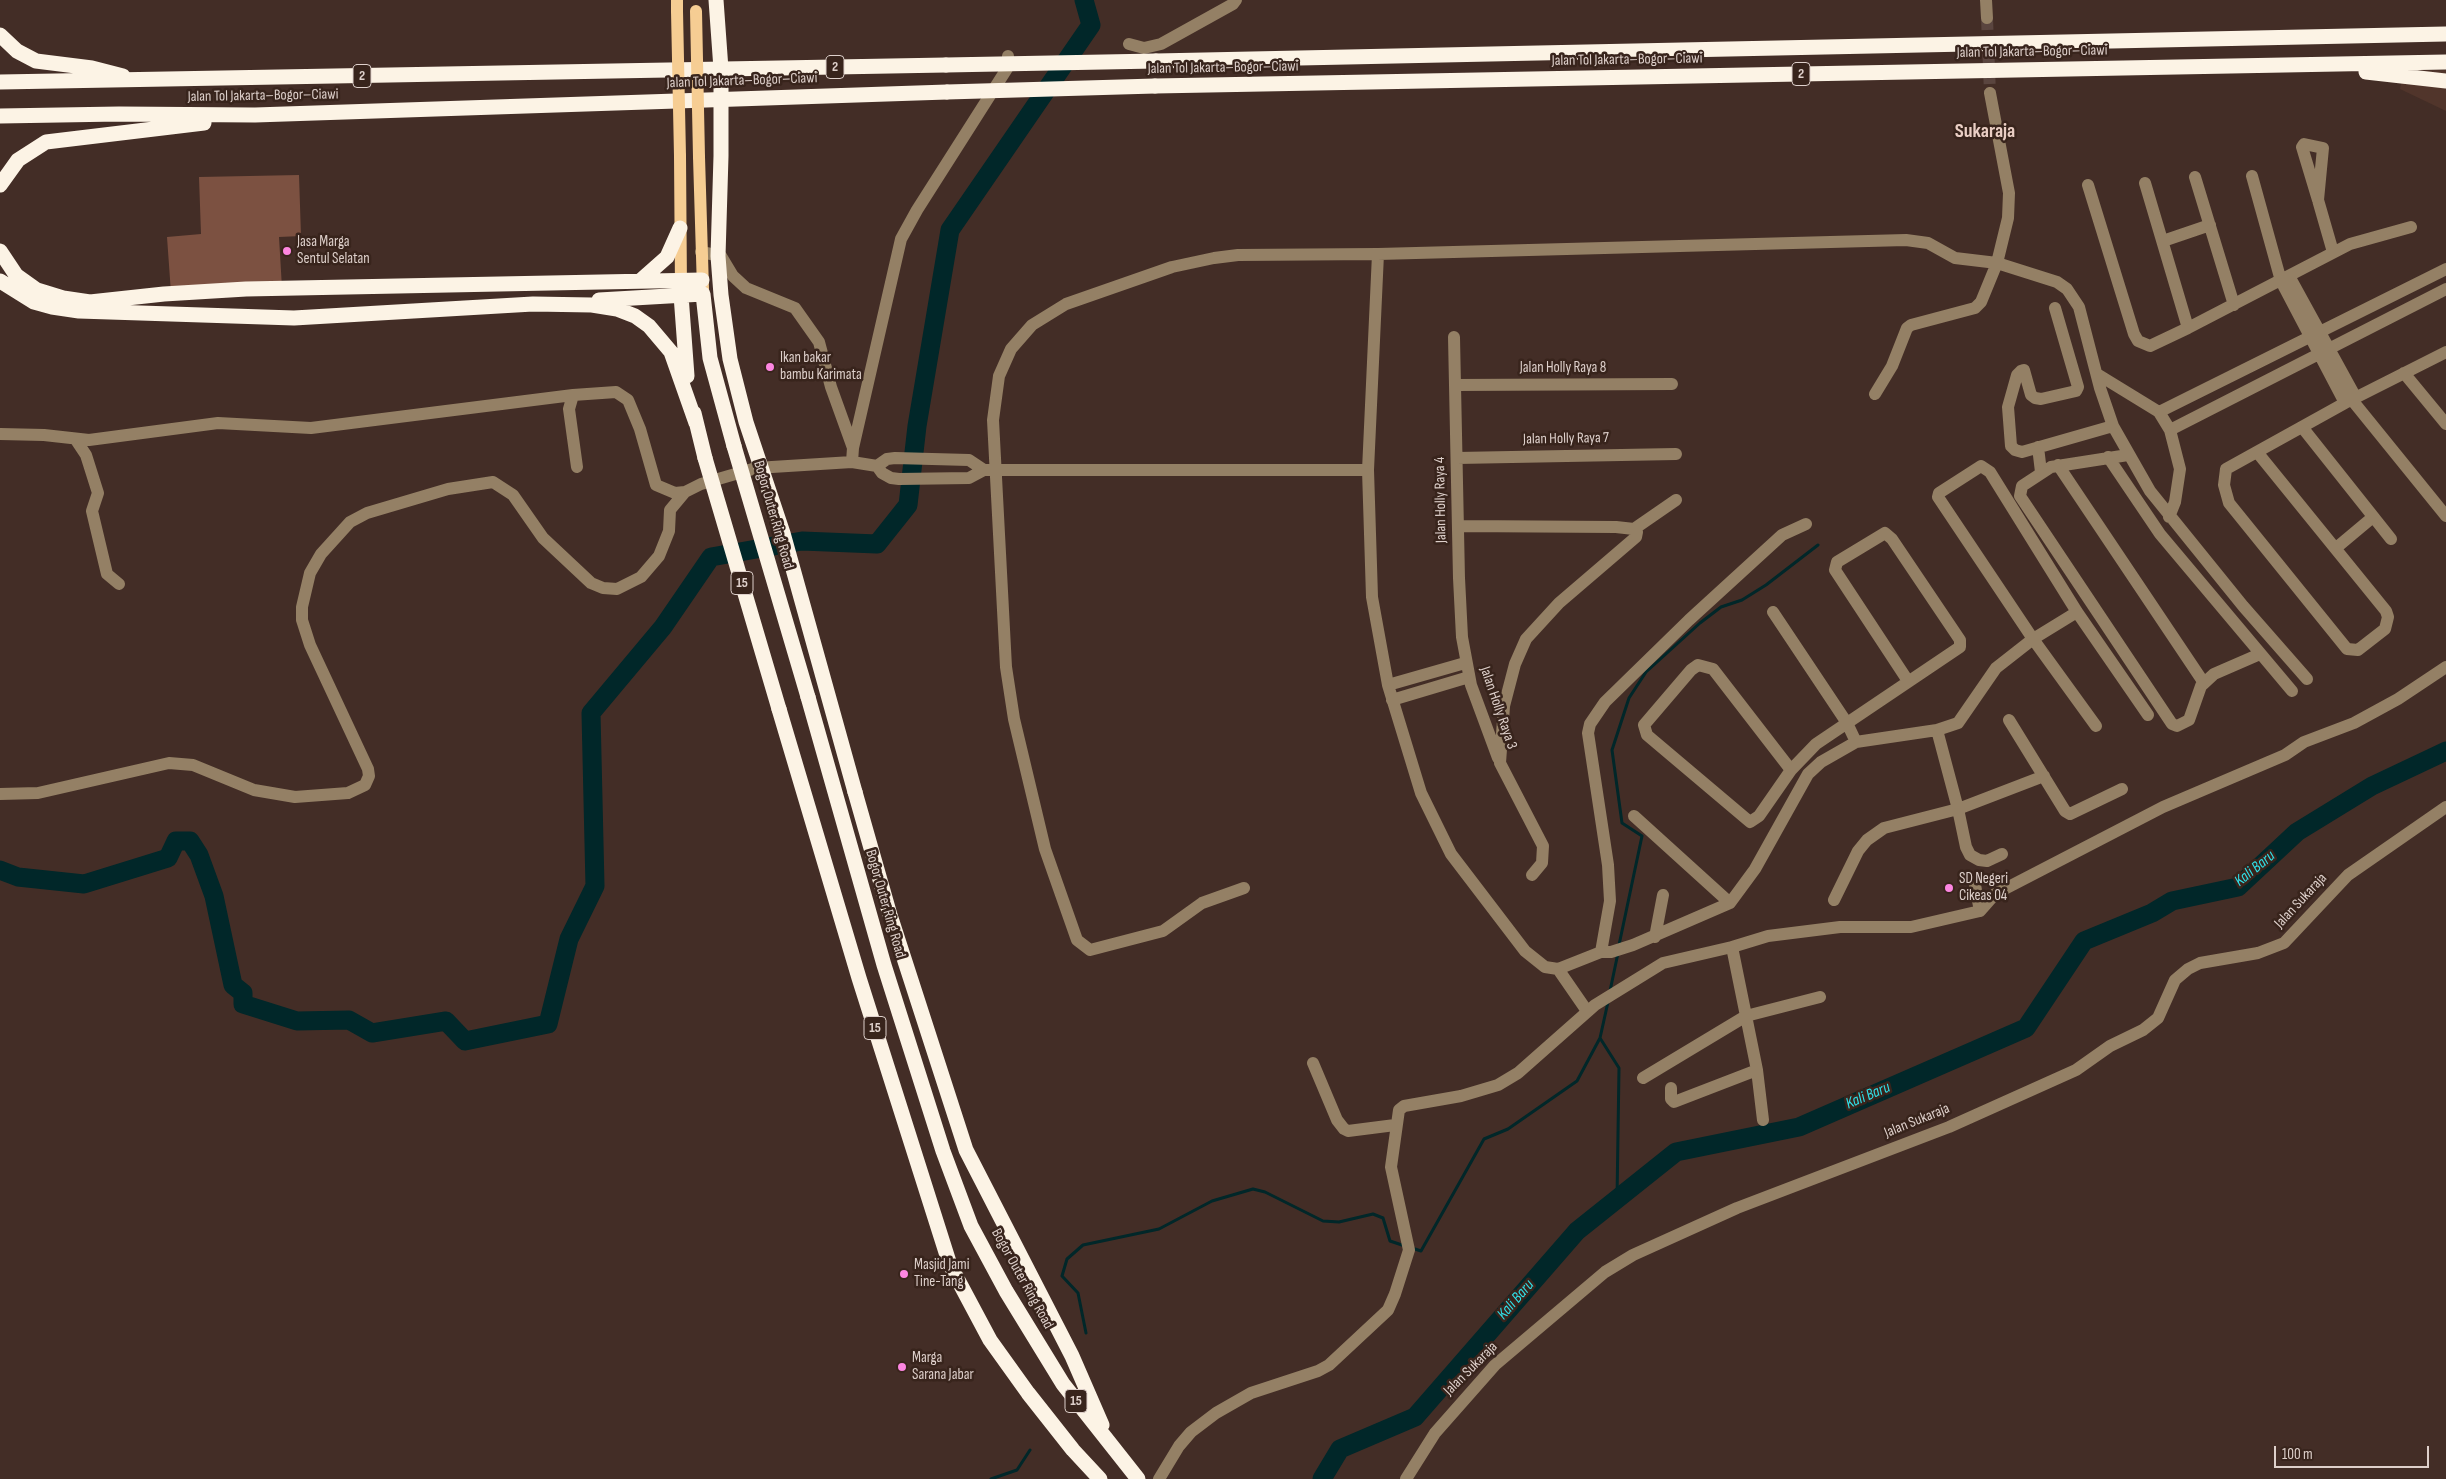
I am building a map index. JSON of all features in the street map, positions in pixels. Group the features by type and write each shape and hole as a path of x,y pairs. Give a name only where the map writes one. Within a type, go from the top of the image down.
{"highway":[{"path":"716,0 721,69 718,256 721,295 730,359 746,422 783,533 890,915 966,1150 1072,1356 1110,1444"},
{"name":"Jalan Tol Jakarta–Bogor–Ciawi","path":"0,82 140,81 2446,34"},
{"path":"0,35 17,51 36,61 92,68 140,81"},
{"name":"Jalan Tol Jakarta–Bogor–Ciawi","path":"0,116 119,114 255,115 1156,86 2446,62"},
{"path":"2305,65 2446,82"},
{"path":"0,185 18,160 46,142 255,115"},
{"path":"641,280 668,257 680,228"},
{"path":"0,251 16,275 37,290 63,298 90,302 246,288 641,280 681,288"},
{"path":"0,281 34,302 79,311 294,318 533,304 703,287"},
{"name":"Bogor Outer Ring Road","path":"703,287 710,358 734,446 884,965 943,1151 971,1226 1006,1291 1062,1384 1138,1479"},
{"name":"15","path":"681,288 684,360 704,458 861,984 950,1266 990,1340 1034,1400 1100,1479"},
{"path":"533,304 592,305 618,309 635,316 649,326 660,336 671,352 696,423"}],"main road":[{"path":"677,6 681,288"},
{"path":"695,6 703,287"}],"street":[{"path":"1129,44 1144,48 1161,44 1233,4 1236,0"},
{"path":"1986,0 1987,18"},
{"path":"852,462 853,448 901,239 917,210 1008,68 1008,56"},
{"path":"1876,394 1892,366 1907,328 1911,325 1976,308 1981,302 1997,264 2008,218 2009,193 1990,93"},
{"path":"2252,176 2285,278 2351,400 2446,516"},
{"path":"2195,177 2234,305"},
{"path":"2145,184 2188,328"},
{"path":"2088,186 2138,340 2150,346 2234,305 2355,241 2411,227"},
{"path":"2318,200 2334,252"},
{"path":"2163,240 2210,225"},
{"path":"1244,888 1202,903 1163,931 1090,950 1077,940 1045,848 1014,719 1006,667 991,470 993,420 999,376 1011,349 1027,331 1066,304 1172,267 1214,258 1238,255 1378,254 1906,240 1928,243 1955,258 1997,264 2057,282 2067,289 2079,307 2113,426 2150,491 2169,517 2307,679"},
{"path":"701,252 721,256 732,276 746,288 796,308 819,342 831,387 853,448"},
{"path":"1378,254 1368,470 1372,597 1388,685 1421,793 1451,854 1525,951 1545,967 1558,969 1606,952 1633,945 1730,903 1756,869 1808,774 1820,762 1856,742 1937,730 1958,722 1996,668 2033,639 2077,612"},
{"path":"2159,412 2446,270"},
{"path":"2170,430 2446,289"},
{"path":"2031,395 2041,399 2076,391 2078,387 2055,308"},
{"name":"Jalan Holly Raya 4","path":"1454,337 1459,609 1466,663"},
{"path":"2256,452 2386,610 2388,617 2385,629 2358,650 2347,648 2229,503 2224,485 2226,469 2256,452 2351,400 2446,352"},
{"path":"2031,395 2024,370 2021,371 2017,375 2008,408 2011,446 2015,450 2022,452 2113,426"},
{"path":"2404,373 2446,424"},
{"path":"2097,374 2159,412 2170,430 2180,470 2175,502 2169,517"},
{"name":"Jalan Holly Raya 8","path":"1455,385 1672,384"},
{"path":"0,434 44,435 89,440 218,423 311,428 573,395 616,392 628,400 640,429 656,485 675,493 685,492 701,484 756,468 852,462 877,466 887,460 900,458 969,460 991,470"},
{"path":"573,395 569,409 577,467"},
{"path":"2008,408 2031,395"},
{"path":"2302,427 2391,539"},
{"path":"76,440 86,455 98,493 92,511 107,574 119,584"},
{"path":"2038,447 2041,472"},
{"name":"Jalan Holly Raya 7","path":"1457,458 1676,454"},
{"path":"2128,455 2058,465 2041,472 2022,486 2020,496 2172,724 2177,726 2189,720 2204,683 2230,666 2260,654"},
{"path":"2108,457 2160,534 2292,691"},
{"path":"2058,465 2204,683"},
{"path":"877,466 882,473 890,478 899,479 963,479 991,470 1368,470"},
{"path":"2096,726 2033,639 1938,497 1939,493 1979,467 1983,466 1990,472 2077,612 2148,715"},
{"path":"0,794 38,793 169,763 193,764 254,790 295,797 348,793 364,785 369,776 368,769 310,645 302,620 302,606 310,572 321,554 350,522 367,513 448,489 493,482 513,495 543,538 591,583 603,588 618,589 641,577 659,556 669,531 670,510 685,492"},
{"path":"1458,526 1634,529 1676,500"},
{"path":"2336,548 2373,517"},
{"path":"1606,952 1610,901 1608,865 1588,733 1590,724 1605,702 1696,614 1782,535 1806,524"},
{"path":"1500,763 1504,706 1515,664 1526,639 1559,603 1636,537 1637,532 1634,529"},
{"path":"1791,770 1713,668 1698,665 1691,670 1644,725 1646,735 1750,822 1759,816 1791,770 1816,744 1960,647 1960,640 1892,539 1888,534 1882,533 1837,562 1834,570 1908,681"},
{"path":"1773,612 1847,723 1856,742"},
{"path":"1388,685 1466,663"},
{"name":"Jalan Holly Raya 3","path":"1466,663 1469,677 1500,763 1543,846 1542,863 1532,875"},
{"path":"1159,1479 1191,1432 1216,1413 1251,1393 1318,1371 1328,1365 1388,1310 1395,1294 1408,1246 1390,1167 1395,1125 1399,1110 1404,1106 1461,1096 1498,1085 1518,1073 1591,1008 1612,993 1663,963 1732,947 1768,936 1840,926 1911,927 1980,910 1995,894 2163,807 2285,755 2304,742 2354,723 2398,699 2446,667"},
{"path":"1392,700 1469,677"},
{"path":"2008,720 2065,811 2070,814 2122,789"},
{"path":"1937,730 1966,847 1970,855 1979,860 1987,861 2002,854"},
{"path":"1834,900 1858,851 1875,833 1884,828 1958,809 2044,776"},
{"name":"Jalan Sukaraja","path":"1406,1479 1435,1433 1495,1365 1605,1272 1633,1255 1737,1208 1948,1126 2076,1070 2110,1046 2143,1030 2158,1018 2176,980 2188,969 2200,963 2258,953 2284,943 2348,875 2446,807"},
{"path":"1634,816 1730,903"},
{"path":"1974,880 1980,910"},
{"path":"1655,937 1664,895"},
{"path":"1732,947 1757,1070 1763,1120"},
{"path":"1558,969 1591,1008"},
{"path":"1643,1078 1746,1016 1820,997"},
{"path":"1313,1063 1337,1120 1344,1129 1348,1131 1395,1125"},
{"path":"1671,1088 1671,1099 1674,1102 1757,1070"}],"shaded area":[{"path":"2446,70 2446,111 2400,89 2403,71"},
{"path":"299,175 301,236 279,237 282,288 171,293 167,237 201,234 199,177"}],"waterway":[{"path":"0,870 18,877 84,884 168,858 176,841 190,841 199,855 214,896 233,985 243,993 243,1004 297,1021 349,1020 372,1033 446,1021 465,1041 548,1024 569,939 595,886 591,713 663,627 711,557 802,541 877,544 908,505 917,426 950,230 1091,25 1084,0"},
{"path":"1619,945 1642,836 1622,823 1612,750 1629,698 1646,672 1700,623 1721,607 1742,600 1766,585 1818,545"},
{"name":"Kali Baru","path":"1322,1479 1340,1449 1415,1417 1577,1231 1676,1152 1799,1127 2026,1028 2084,941 2152,913 2172,901 2238,887 2297,832 2372,786 2446,751"},
{"path":"1610,991 1618,953"},
{"path":"1608,1002 1600,1038 1619,1068 1617,1199"},
{"path":"1415,1249 1421,1251 1484,1139 1508,1129 1577,1081 1600,1038"},
{"path":"1086,1333 1078,1293 1062,1276 1067,1259 1083,1245 1159,1229 1212,1201 1253,1189 1265,1192 1323,1221 1339,1222 1373,1214 1383,1218 1390,1241 1405,1246"},
{"path":"991,1479 1017,1470 1030,1450"}],"tunnel":[{"path":"1987,18 1990,93"}],"place":[{"name":"Jasa Marga Sentul Selatan","path":"287,251"},
{"name":"Ikan bakar bambu Karimata","path":"770,367"},
{"name":"SD Negeri Cikeas 04","path":"1949,888"},
{"name":"Masjid Jami Tine-Tang","path":"904,1274"},
{"name":"Marga Sarana Jabar","path":"902,1367"}],"district":[{"name":"Sukaraja","path":"1985,132"}]}
